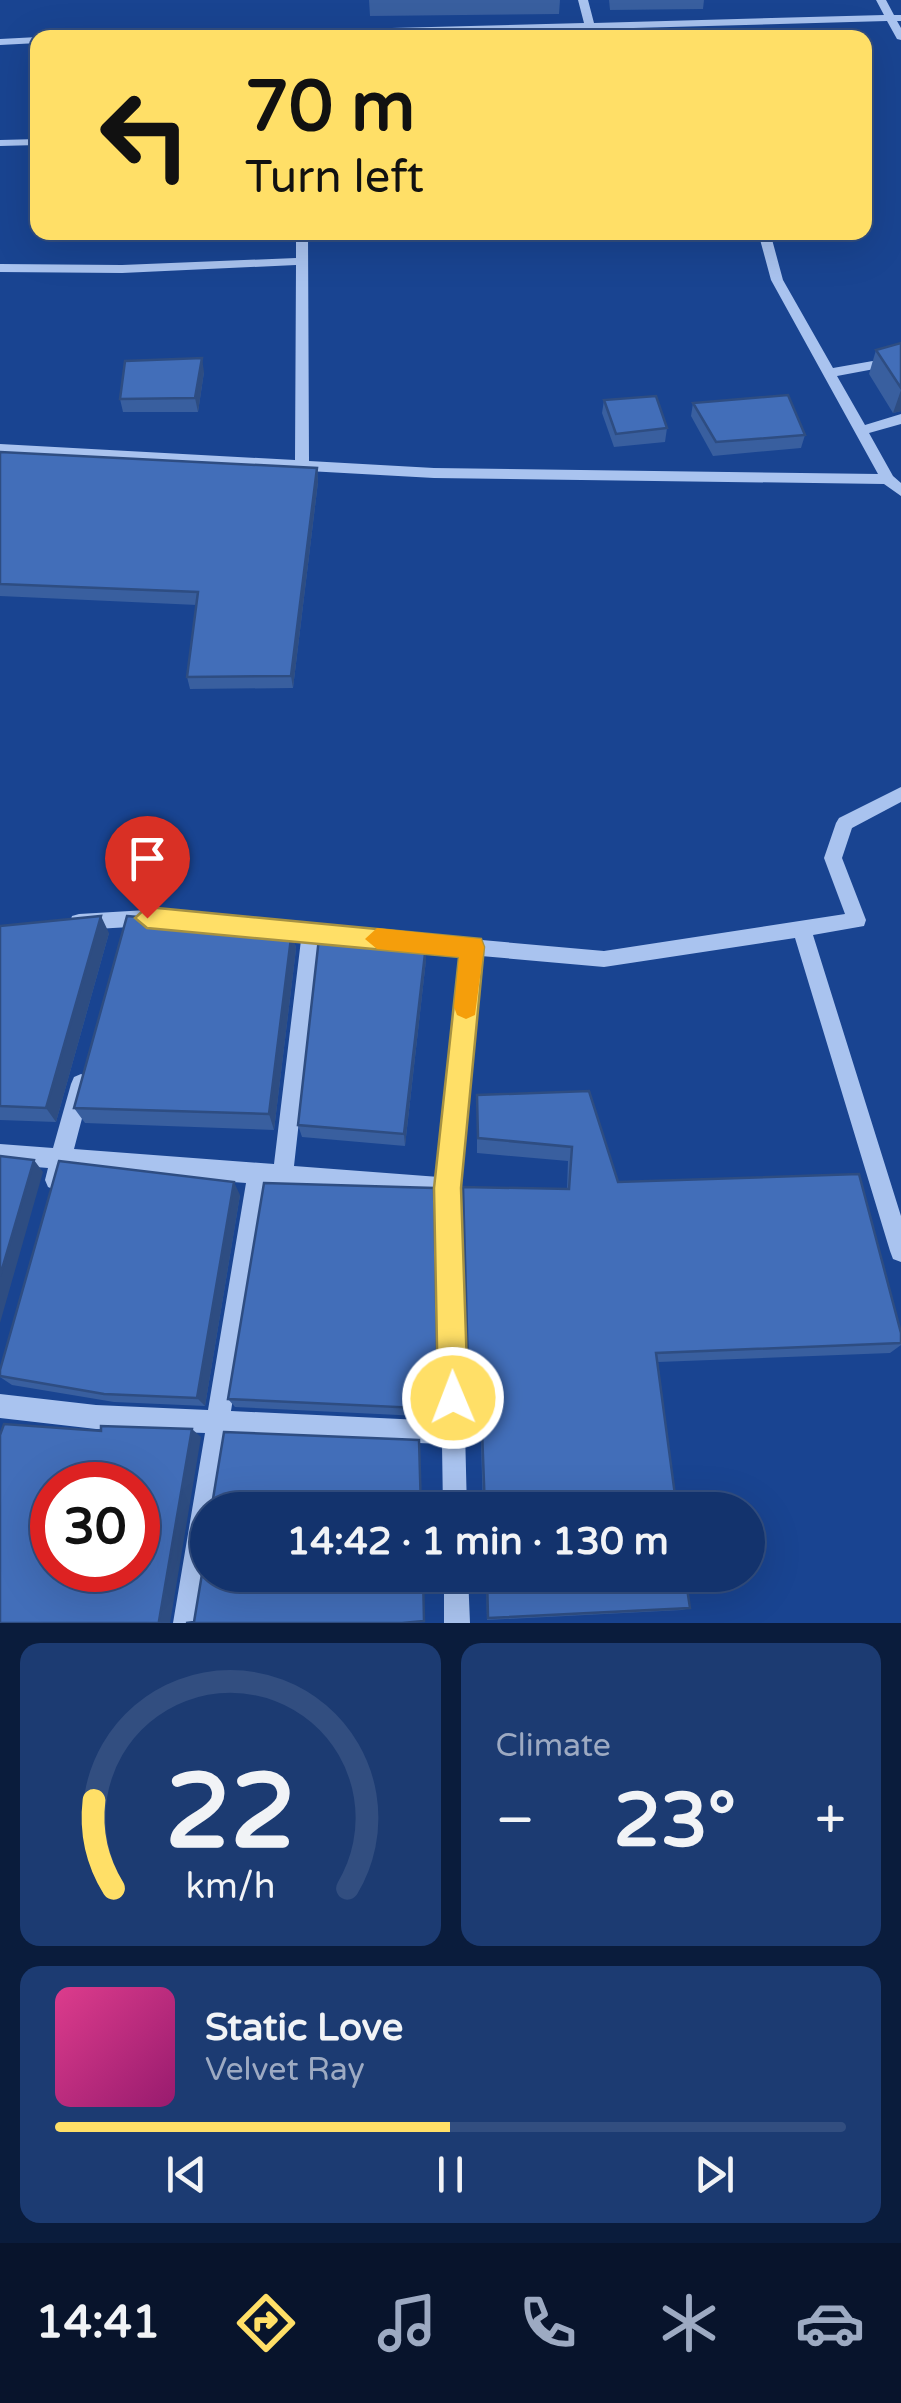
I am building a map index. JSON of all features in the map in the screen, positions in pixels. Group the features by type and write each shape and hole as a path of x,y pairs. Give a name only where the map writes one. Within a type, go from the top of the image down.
{"street":[{"path":"583,0 591,30"},
{"path":"881,0 896,19 901,37"},
{"path":"625,30 692,24 896,19"},
{"path":"692,24 694,30"},
{"path":"0,42 30,40"},
{"path":"0,143 30,142"},
{"path":"302,240 302,464"},
{"path":"766,240 776,280 888,479 901,491"},
{"path":"0,268 122,269 302,260"},
{"path":"828,373 901,360"},
{"path":"861,432 901,418"},
{"path":"0,449 454,474 888,479"},
{"path":"54,924 247,927 604,959 802,929 857,920 833,858 845,823 901,794"},
{"path":"802,929 901,1251"},
{"path":"283,1175 311,933"},
{"path":"455,1492 448,1188 472,947"},
{"path":"51,1194 86,1065"},
{"path":"0,1154 448,1188"},
{"path":"186,1623 258,1173"},
{"path":"5,1413 454,1434"},
{"path":"456,1592 457,1623"}],"building":[{"path":"901,343 901,388 876,350"},
{"path":"202,358 195,398 120,399 125,361"},
{"path":"788,395 805,435 716,442 693,403"},
{"path":"656,396 667,428 616,434 604,400"},
{"path":"0,452 317,468 291,676 187,677 198,592 0,584"},
{"path":"101,916 46,1108 0,1106 0,926"},
{"path":"127,916 292,930 269,1114 74,1108"},
{"path":"319,938 426,945 404,1134 298,1125"},
{"path":"589,1091 618,1182 859,1174 901,1343 656,1353 675,1492 484,1492 481,1403 469,1403 463,1187 569,1189 572,1147 478,1138 477,1095"},
{"path":"0,1156 34,1160 0,1276"},
{"path":"59,1161 234,1182 197,1398 104,1394 0,1376"},
{"path":"264,1183 434,1188 438,1403 418,1403 418,1408 228,1399"},
{"path":"4,1424 101,1431 101,1426 192,1429 161,1623 0,1623 0,1435"},
{"path":"224,1432 419,1440 420,1492 214,1492"},
{"path":"199,1592 423,1592 424,1621 186,1623 194,1622"},
{"path":"487,1592 688,1592 690,1608 488,1618"}],"slow traffic":[{"path":"377,939 472,947 466,1007"}],"route":[{"path":"147,918 472,947 448,1188 453,1398"}]}
